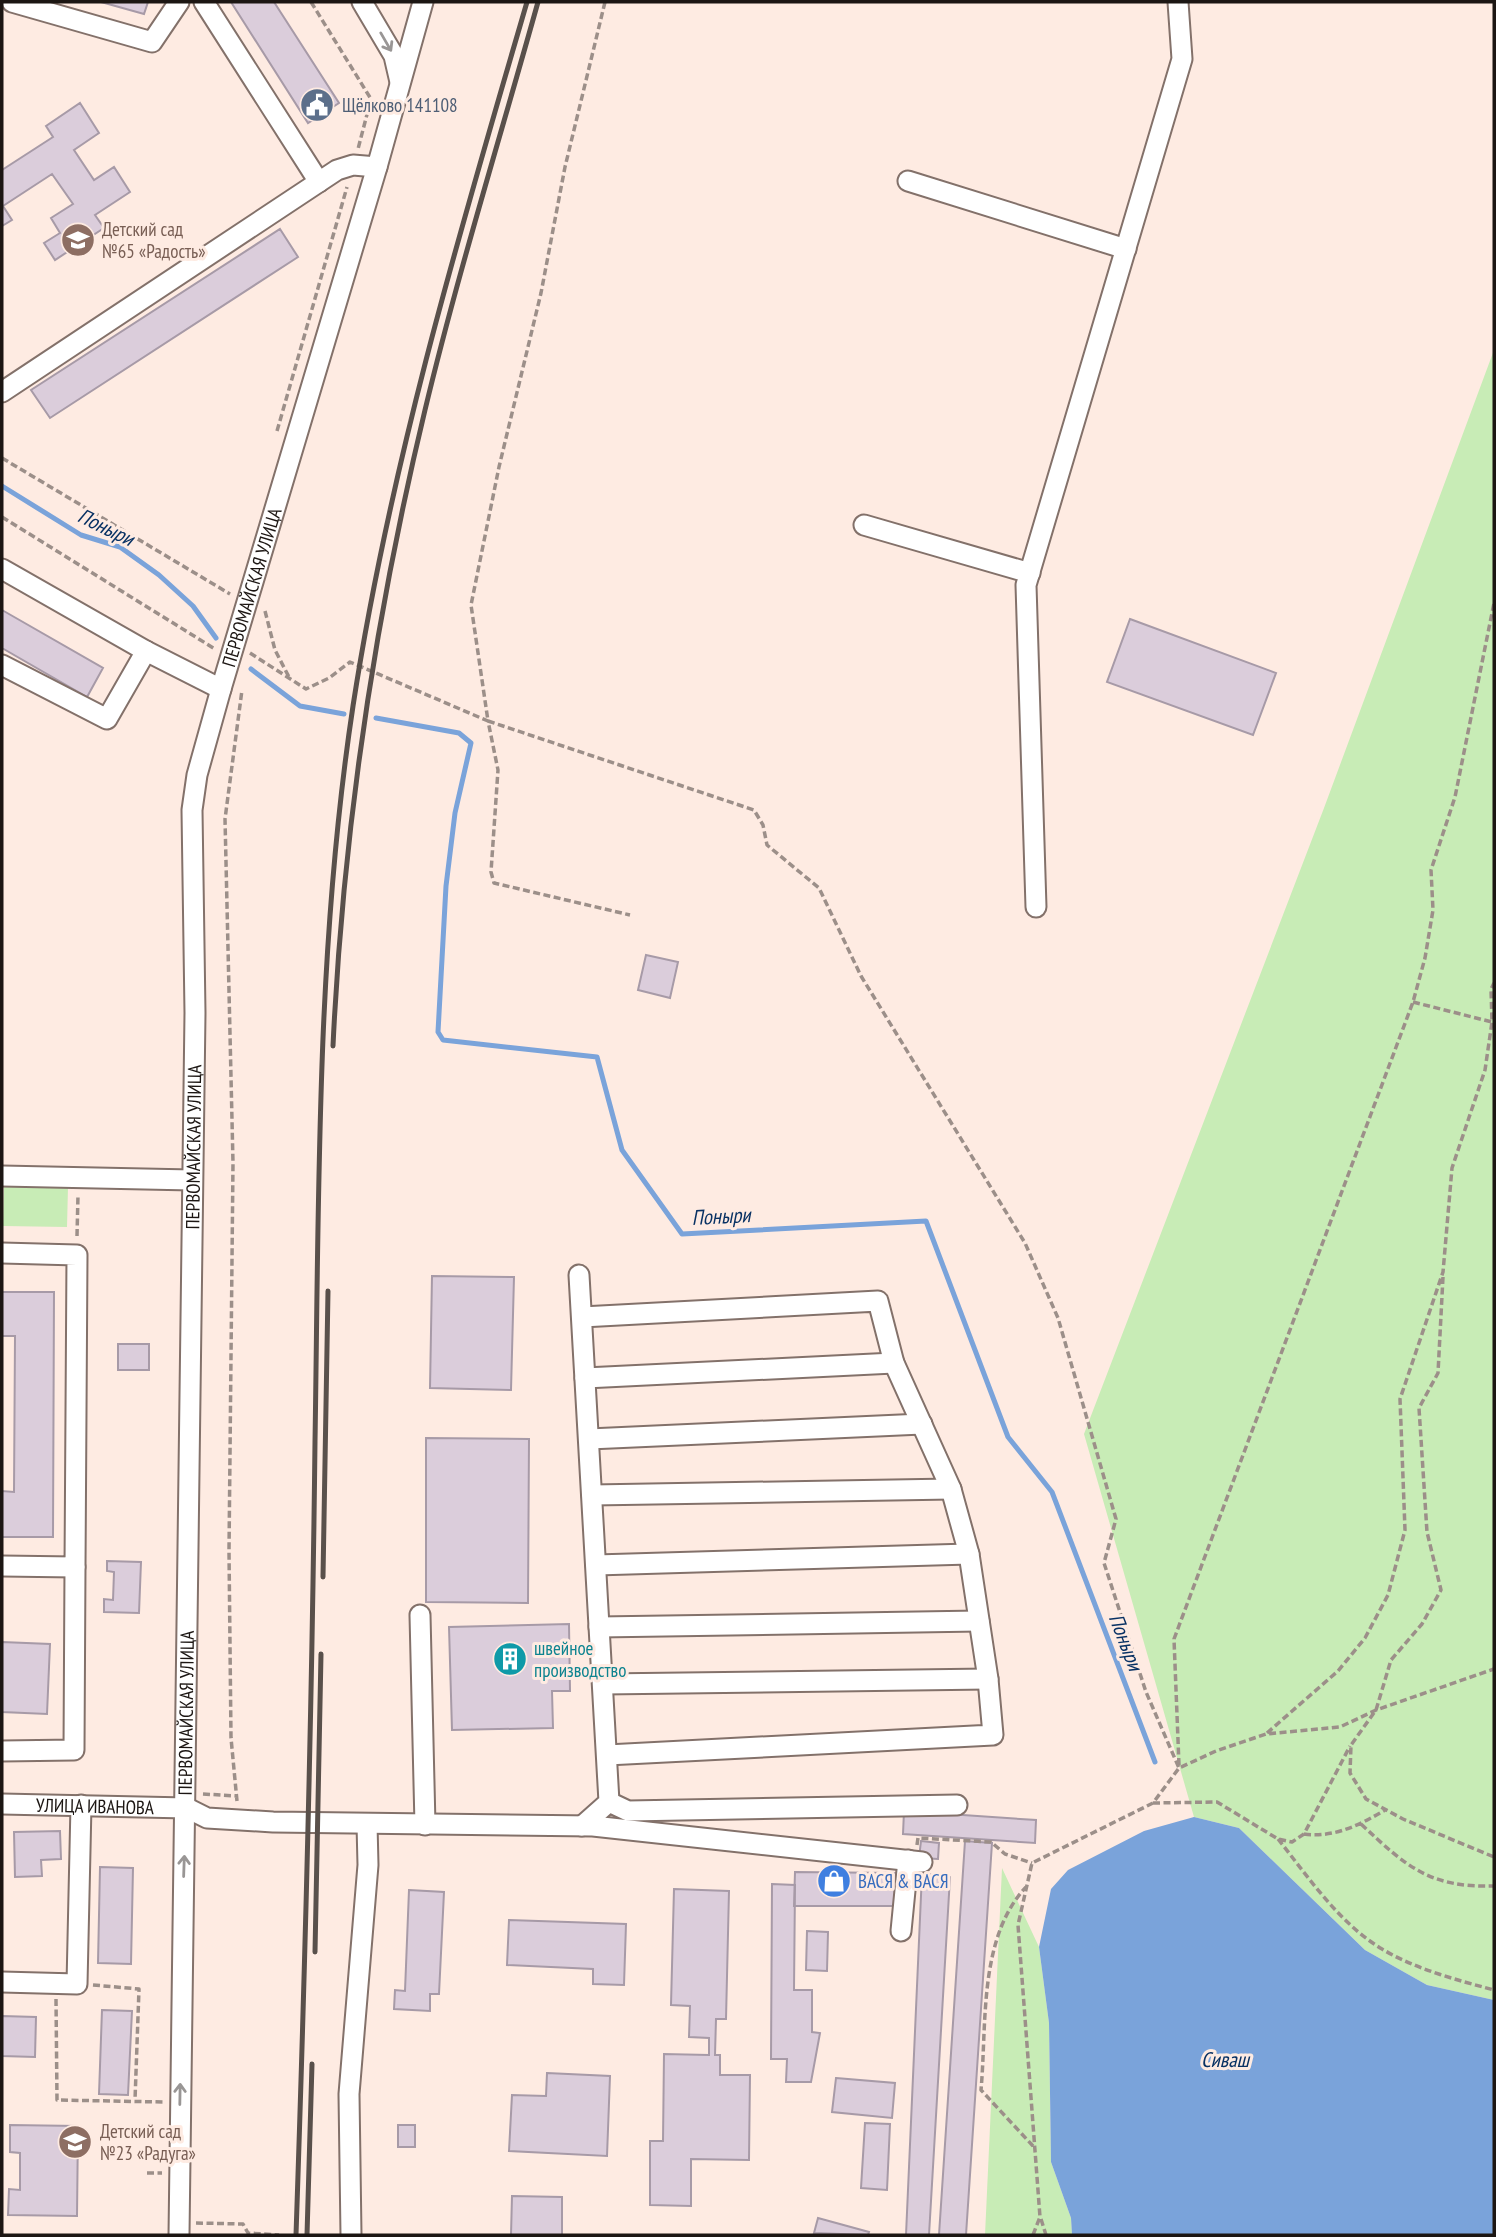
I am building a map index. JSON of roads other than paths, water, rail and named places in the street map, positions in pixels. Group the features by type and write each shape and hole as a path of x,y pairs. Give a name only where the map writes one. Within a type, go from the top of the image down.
{"street":[{"path":"12,2 152,42 178,2"},
{"path":"204,2 319,183"},
{"path":"362,2 394,55 400,86"},
{"name":"ПЕРВОМАЙСКАЯ УЛИЦА","path":"184,2229 191,1800 192,1180 195,1013 192,810 197,775 221,689 377,167 423,2"},
{"path":"1036,907 1026,585 1182,59 1178,2"},
{"path":"2,392 319,183 353,164 377,167"},
{"path":"908,181 1126,249"},
{"path":"864,525 1030,573"},
{"path":"2,569 146,651 221,689"},
{"path":"2,665 107,719 146,651"},
{"path":"2,1176 192,1180"},
{"path":"2,1253 77,1255 74,1750 2,1751"},
{"path":"579,1275 609,1802"},
{"path":"582,1317 878,1301 894,1363 951,1489 969,1554 988,1679 993,1735 607,1755"},
{"path":"586,1378 894,1363"},
{"path":"589,1439 922,1424"},
{"path":"592,1495 951,1489"},
{"path":"596,1565 969,1554"},
{"path":"2,1566 75,1567"},
{"path":"420,1615 425,1825"},
{"path":"599,1627 979,1621"},
{"path":"603,1684 988,1679"},
{"name":"УЛИЦА ИВАНОВА","path":"2,1804 81,1805 191,1800 207,1818 367,1824 582,1826 915,1861 901,1931"},
{"path":"609,1802 628,1811 957,1805"},
{"path":"582,1826 609,1802"},
{"path":"2,1982 77,1984 81,1805"},
{"path":"351,2235 349,2094 368,1865 367,1824"}],"water":[{"name":"Сиваш","path":"1194,1817 1239,1828 1365,1950 1427,1985 1494,2000 1494,2235 1072,2235 1071,2218 1051,2162 1049,2023 1039,1947 1051,1889 1068,1870 1144,1831"}],"waterway":[{"name":"Поныри","path":"2,486 81,535 120,547 159,575 193,606 216,638"},
{"name":"Поныри","path":"251,669 300,706 344,714"},
{"name":"Поныри","path":"376,718 459,733 471,743 455,813 446,886 438,1032 443,1040 597,1057 622,1150 682,1234 926,1221 1008,1437 1052,1492 1155,1762"}],"railway":[{"path":"296,2235 310,1739 319,1166 326,981 341,797 368,616 406,439 476,176 527,2"},
{"path":"333,1046 353,806 391,567 438,359 538,2"},
{"path":"323,1577 328,1291"},
{"path":"315,1952 321,1654"},
{"path":"307,2235 312,2064"}],"place":[{"name":"Щёлково 141108","path":"317,105"},
{"name":"Детский сад №65 «Радость»","path":"78,240"},
{"name":"швейное производство","path":"510,1659"},
{"name":"ВАСЯ & ВАСЯ","path":"834,1881"},
{"name":"Детский сад №23 «Радуга»","path":"75,2142"}]}
